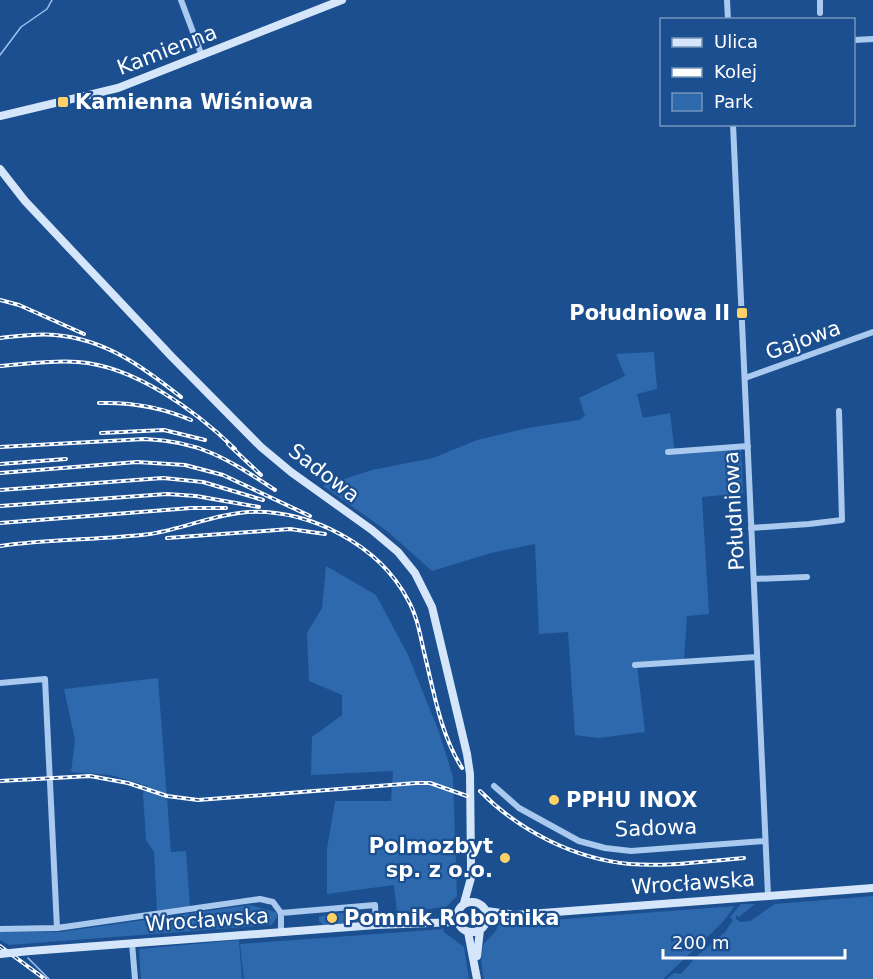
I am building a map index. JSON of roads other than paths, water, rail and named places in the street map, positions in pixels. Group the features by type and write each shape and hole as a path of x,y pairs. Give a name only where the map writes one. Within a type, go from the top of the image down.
{"street":[{"path":"181,0 202,56"},
{"name":"Kamienna","path":"0,116 118,88 342,0"},
{"path":"727,0 728,18"},
{"path":"820,0 820,13"},
{"path":"855,40 873,39"},
{"name":"Południowa","path":"733,126 768,893"},
{"name":"Sadowa","path":"0,169 25,201 229,415 291,472 372,530 398,552 415,573 432,607 467,754 470,790 471,879 478,902"},
{"name":"Gajowa","path":"745,378 873,332"},
{"path":"751,528 842,520 838,411"},
{"path":"668,452 748,446"},
{"path":"754,579 807,577"},
{"path":"635,665 757,657"},
{"path":"0,683 45,679 57,928"},
{"name":"Sadowa","path":"494,786 519,808 579,841 605,848 631,851 765,844"},
{"name":"Sadowa","path":"464,903 471,879"},
{"name":"Wrocławska","path":"486,922 516,915 752,897 768,893 873,888"},
{"path":"0,929 57,928 260,899 273,902 281,913 281,932"},
{"path":"476,966 480,930 486,922 486,911 478,902 464,903 457,917 464,930 468,932 477,979"},
{"path":"281,913 375,905 376,925"},
{"name":"Wrocławska","path":"486,911 516,915"},
{"name":"Wrocławska","path":"0,954 457,917"},
{"path":"468,932 480,930"},
{"path":"132,944 135,979"}],"waterway":[{"path":"0,55 21,27 47,9 52,0"},
{"path":"28,958 49,979"}],"railway":[{"path":"0,300 19,305 84,334"},
{"path":"0,338 48,334 90,342 107,348 138,365 181,397"},
{"path":"0,366 39,362 78,362 99,365 121,372 142,381 183,405 235,449"},
{"path":"99,403 146,406 191,420"},
{"path":"101,433 164,430 205,440"},
{"path":"0,447 145,439 165,441 199,448 214,454 275,490"},
{"path":"228,444 261,475"},
{"path":"0,464 66,459"},
{"path":"0,473 137,462 185,465 223,475 310,516"},
{"path":"0,490 163,478 203,482 263,500"},
{"path":"0,506 167,494 196,496 259,507"},
{"path":"0,523 191,508 226,508"},
{"path":"0,546 150,534 248,512 295,517 340,534 361,547 379,563 395,580 408,600 418,625 443,726 454,755 462,768"},
{"path":"167,538 290,529 325,534"},
{"path":"0,781 90,776 128,783 167,796 198,800 416,783 430,783 467,796"},
{"path":"480,791 529,830 588,856 644,865 744,858"},
{"path":"0,946 45,979"}],"place":[{"name":"Kamienna Wiśniowa","path":"63,102"},
{"name":"Południowa II","path":"742,313"},
{"name":"PPHU INOX","path":"554,800"},
{"name":"Polmozbyt sp. z o.o.","path":"505,858"},
{"name":"Pomnik Robotnika","path":"332,918"}]}
